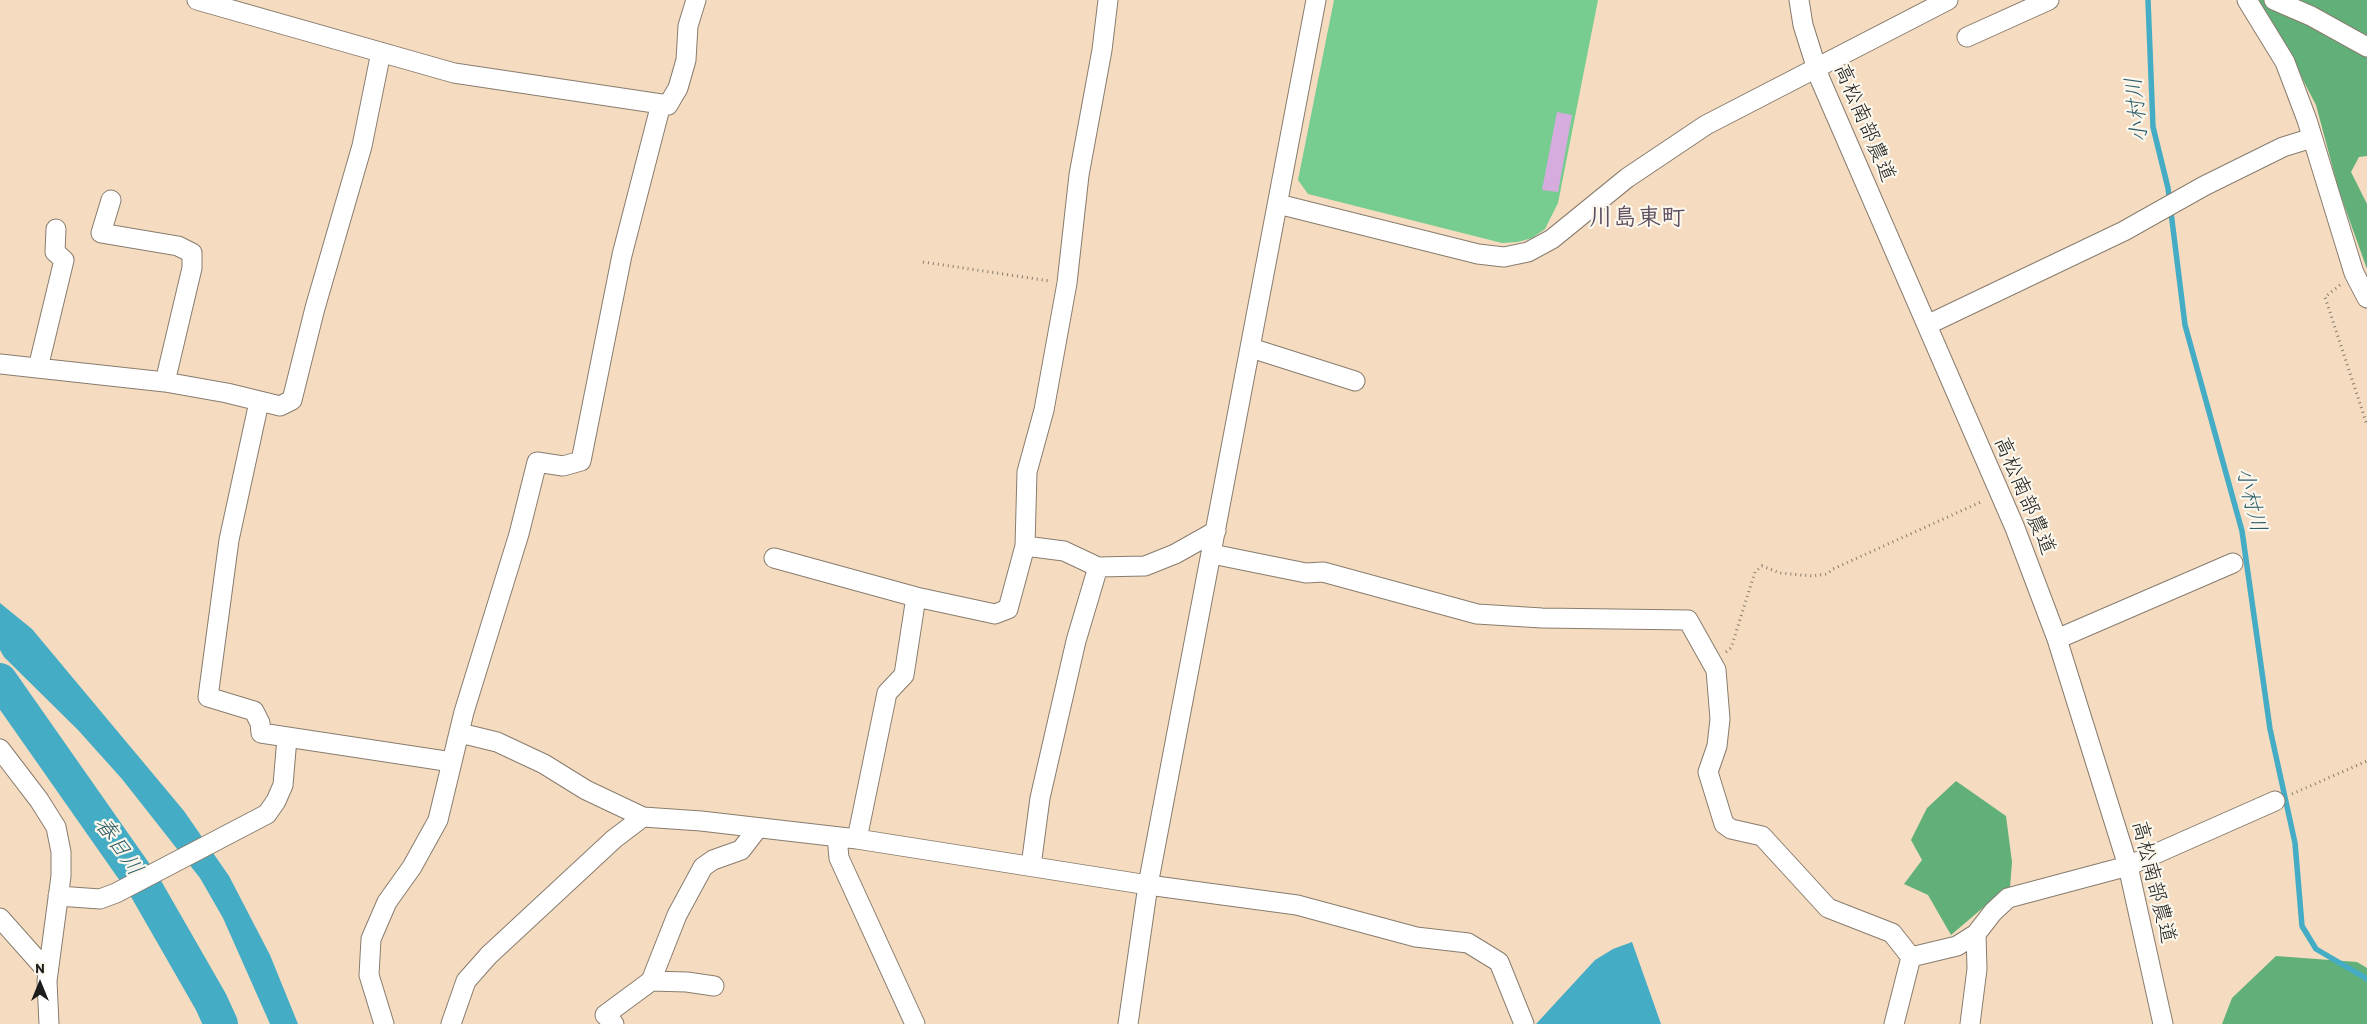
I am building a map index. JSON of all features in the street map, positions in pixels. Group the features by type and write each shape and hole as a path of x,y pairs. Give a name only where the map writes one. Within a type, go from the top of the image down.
{"street":[{"path":"197,0 454,72 668,105 678,88 686,60 688,26 696,0"},
{"path":"774,558 916,597 995,614 1008,609 1025,546 1027,472 1044,410 1068,283 1079,175 1108,0"},
{"path":"1128,1024 1148,885 1316,0"},
{"name":"高松南部農道","path":"1799,0 1803,25 1817,70 2000,494 2057,639 2128,866 2164,1024"},
{"path":"1278,204 1478,254 1504,256 1528,252 1552,239 1627,178 1706,125 1817,70 1948,0"},
{"path":"1968,37 2049,0"},
{"path":"2247,0 2285,62 2312,138 2354,273 2367,298"},
{"path":"2274,0 2311,16 2367,47"},
{"path":"0,364 165,382 227,393 280,406 292,400 315,308 362,146 381,52"},
{"path":"384,1024 369,975 371,939 387,902 412,867 438,820 464,712 519,534 536,462 563,466 580,461 622,255 661,104"},
{"path":"1927,325 2124,232 2172,204 2283,147 2312,138"},
{"path":"111,200 101,233 178,246 192,253 192,268 165,382"},
{"path":"38,368 64,260 54,252 56,229"},
{"path":"1251,348 1355,381"},
{"path":"259,402 229,540 208,696 254,711 260,723 261,733 452,762"},
{"path":"1025,546 1064,551 1098,567 1145,566 1175,554 1216,531"},
{"path":"1212,554 1306,573 1323,572 1477,614 1542,618 1688,620 1716,670 1720,719 1717,746 1708,772 1724,824 1731,830 1762,836 1828,908 1892,933 1911,957"},
{"path":"2057,639 2234,563"},
{"path":"1031,866 1040,798 1076,641 1098,567"},
{"path":"856,839 887,693 904,675 916,597"},
{"path":"460,733 497,742 544,764 586,790 643,817 856,839 1148,885 1297,905 1416,937 1468,943 1500,962 1524,1024"},
{"path":"58,896 100,899 125,888 267,814 276,801 283,785 287,738"},
{"path":"0,749 39,800 56,827 61,852 58,896 48,972 47,1010 49,1024"},
{"path":"1911,957 1958,946 1976,934 1993,912 2008,898 2128,866 2282,798"},
{"path":"451,1024 466,981 489,955 614,839 643,817"},
{"path":"614,1024 605,1015 651,981 677,915 703,867 713,860 741,850 758,828"},
{"path":"837,837 839,858 915,1024"},
{"path":"0,918 48,972"},
{"path":"1970,1024 1977,969 1976,934"},
{"path":"1894,1024 1911,957"},
{"path":"651,981 687,982 714,986"}],"path":[{"path":"923,262 1068,283"},
{"path":"2354,273 2325,297 2367,425"},
{"path":"1712,662 1732,648 1755,572 1762,566 1780,573 1812,576 1827,574 1833,569 2000,494"},
{"path":"2282,798 2367,761"}],"green space":[{"path":"1334,0 1598,0 1558,203 1545,229 1532,238 1518,242 1502,243 1308,194 1298,180"},
{"path":"2257,0 2367,0 2367,156 2359,157 2351,172 2367,204 2367,269 2339,191 2316,105 2276,28"},
{"path":"1956,781 2006,816 2012,862 2010,888 1951,935 1928,895 1904,884 1922,860 1911,840 1927,808"},
{"path":"2276,956 2357,962 2367,968 2367,1024 2222,1024 2232,998"}],"water":[{"path":"0,603 32,629 184,811 229,876 270,955 298,1024 270,1024 223,918 200,878 122,779 78,730 4,657 0,650"},
{"path":"1632,942 1661,1024 1536,1024 1595,960 1613,949"}],"building":[{"path":"1557,112 1572,115 1558,192 1542,190"}],"waterway":[{"name":"小村川","path":"2148,0 2153,127 2168,188 2185,325 2242,531 2270,729 2295,843 2302,926 2316,949 2367,979"},
{"name":"春日川","path":"0,680 145,887 211,1002 221,1024"}],"district":[{"name":"川島東町","path":"1637,219"}]}
